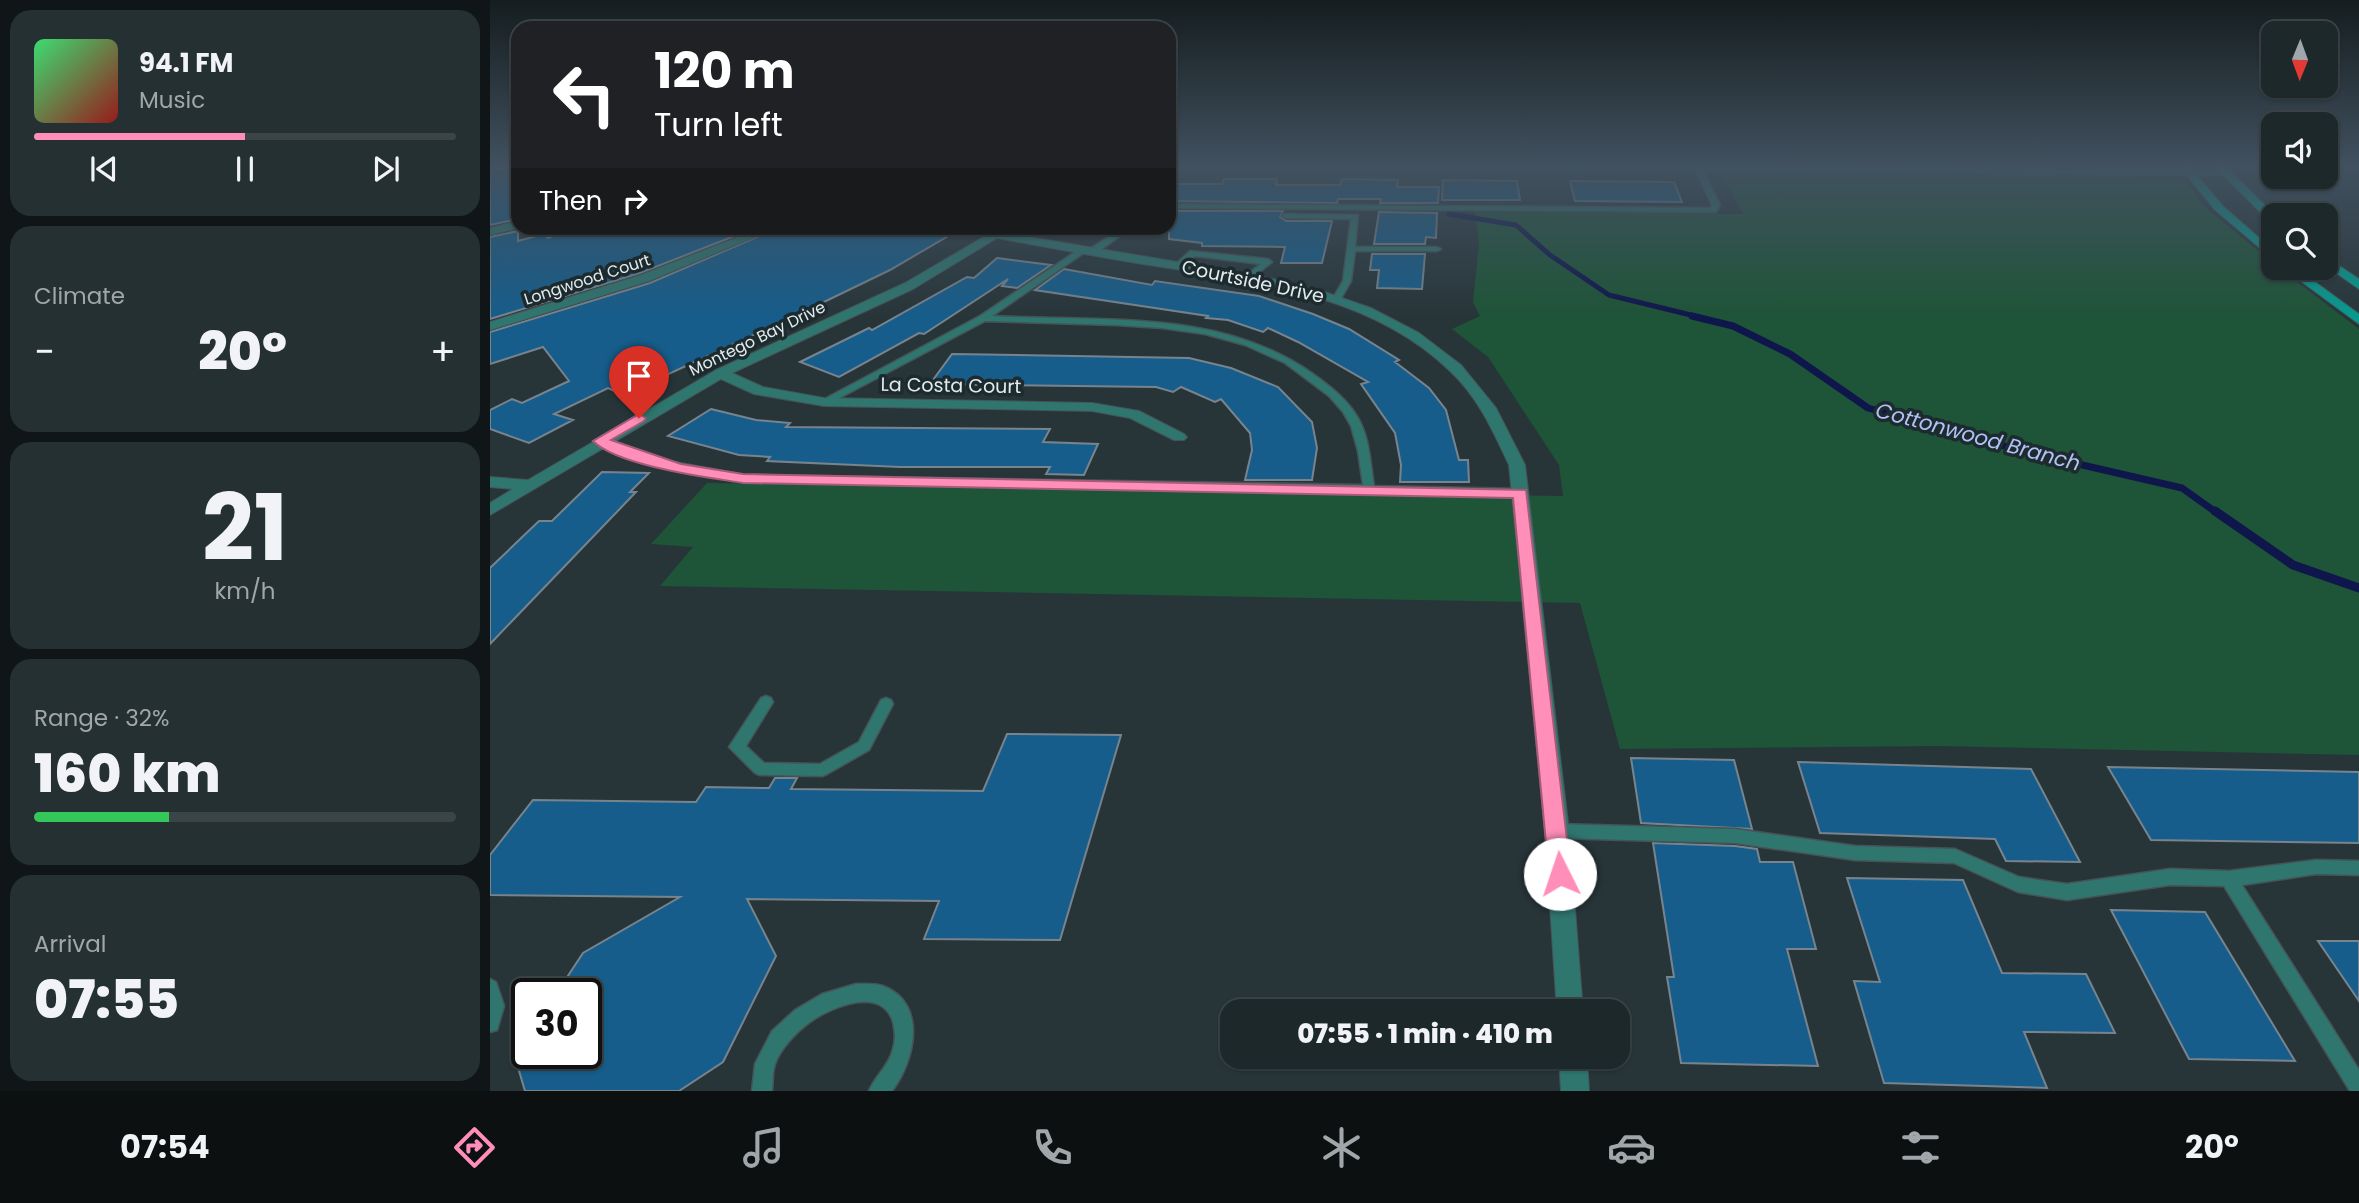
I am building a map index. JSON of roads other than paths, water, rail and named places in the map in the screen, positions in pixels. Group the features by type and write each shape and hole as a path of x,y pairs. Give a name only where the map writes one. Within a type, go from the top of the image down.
{"main road":[{"path":"2229,217 2261,245"},
{"path":"2338,270 2359,285"},
{"path":"2305,280 2359,320"}],"street":[{"path":"490,232 511,226"},
{"name":"Longwood Court","path":"490,326 645,278 752,235"},
{"name":"Montego Bay Drive","path":"490,510 600,441 721,373 909,286 995,235"},
{"name":"Courtside Drive","path":"1019,235 1088,251 1249,276 1299,286 1337,298 1405,328 1448,358 1481,393 1505,430 1517,465 1557,831 1569,999"},
{"name":"La Costa Court","path":"721,373 759,391 824,402 1092,407 1134,414 1179,437"},
{"path":"490,482 529,485"},
{"path":"1574,1069 1576,1091"}],"lane":[{"path":"1315,217 1355,218 1347,281 1337,298"},
{"path":"824,402 982,318 1115,235"},
{"path":"1351,249 1437,249"},
{"path":"982,318 1176,327 1251,345 1289,361 1339,399 1353,418 1361,439 1371,489"},
{"path":"600,441 640,457 680,468 743,478 1520,493"},
{"path":"766,702 737,747 760,769 822,770 864,746 886,704"},
{"path":"1557,831 1735,836 1855,853 1955,856 2018,884 2067,892 2170,877 2230,879 2316,867 2359,869"},
{"path":"2230,879 2359,1088"},
{"path":"490,988 495,1006 490,1023"},
{"path":"762,1091 766,1062 779,1040 797,1020 818,1004 842,995 864,991 883,996 897,1006 905,1022 905,1042 897,1066 879,1091"}],"waterway":[{"name":"Cottonwood Branch","path":"1467,217 1516,225 1550,255 1609,295 1699,317"},
{"name":"Cottonwood Branch","path":"1692,316 1733,326 1790,354 1868,408 2022,451 2182,488 2217,513"},
{"name":"Cottonwood Branch","path":"2215,511 2293,565 2359,588"}]}
